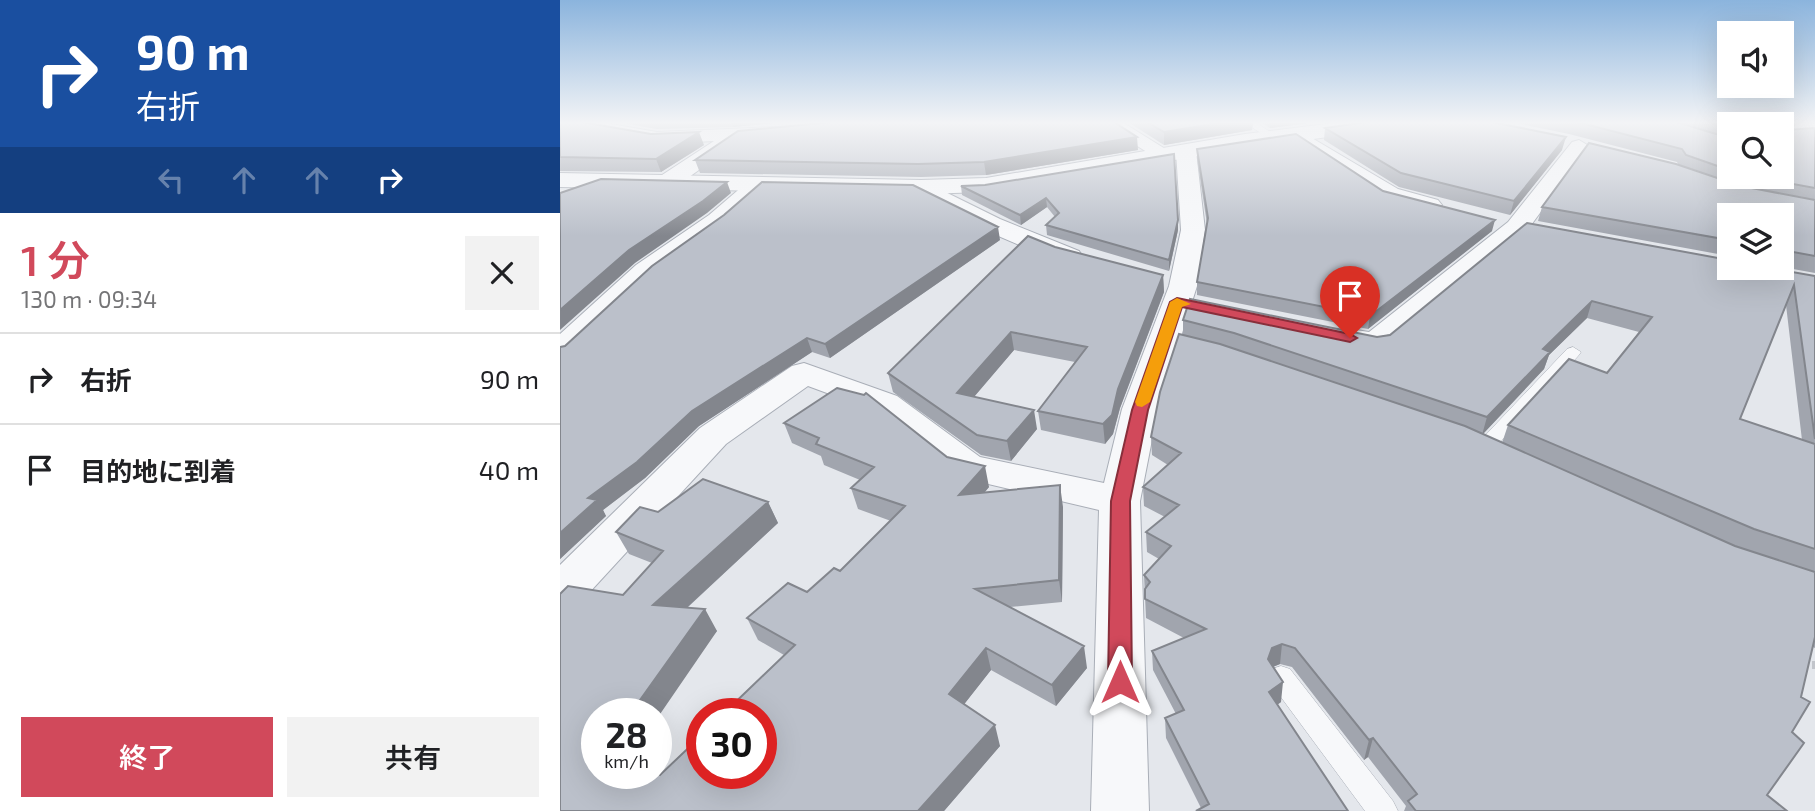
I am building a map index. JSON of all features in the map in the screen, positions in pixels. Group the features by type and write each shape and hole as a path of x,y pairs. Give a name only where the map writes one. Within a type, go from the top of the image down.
{"street":[{"path":"667,182 700,160"},
{"path":"562,185 603,181 921,187 1003,183 1137,160"},
{"path":"1120,811 1120,501 1140,410 1176,343 1181,294 1193,230 1178,160"},
{"path":"1329,160 1390,194 1453,211"},
{"path":"1322,332 1375,343 1517,227 1568,160"},
{"path":"560,351 646,271 718,220 759,184"},
{"path":"921,187 991,224 1092,264"},
{"path":"560,594 713,436 804,373 885,402 968,467 1120,501"}],"lane":[{"path":"1468,438 1493,449 1573,352"},
{"path":"1281,677 1383,811"}],"path":[{"path":"1815,661 1815,668"}],"building":[{"path":"695,160 997,160 918,164"},
{"path":"1138,160 1174,160 1178,220 1169,260 1046,225 1059,213 1046,198 1020,215 961,186 985,185"},
{"path":"1199,160 1335,160 1383,191 1495,220 1370,316 1197,282 1208,218"},
{"path":"1379,160 1547,160 1514,201 1401,173"},
{"path":"1577,160 1659,160 1717,178 1717,189 1757,189 1815,200 1815,256 1794,252 1794,203 1717,203 1717,238 1542,207"},
{"path":"1700,160 1717,160 1717,166"},
{"path":"1794,160 1815,160 1815,188 1794,184"},
{"path":"601,179 727,182 629,250 560,310 560,193"},
{"path":"762,182 913,185 998,227 825,344 807,338 692,411 637,462 588,498 597,500 560,533 560,347 565,346 652,266 724,215"},
{"path":"1527,223 1717,258 1717,280 1794,280 1794,272 1815,276 1815,439 1794,285 1740,419 1815,444 1815,549 1754,529 1508,425 1569,359 1607,373 1652,317 1592,301 1543,349 1550,352 1487,417 1234,333 1183,320 1190,299 1377,337 1390,335"},
{"path":"1028,236 1055,247 1163,275 1118,389 1112,415 1103,424 1038,411 1087,347 1011,332 957,393 1034,410 1007,441 977,435 888,373"},
{"path":"1179,334 1220,344 1465,426 1735,546 1815,572 1815,637 1801,697 1810,702 1792,732 1804,743 1767,795 1787,811 1416,811 1408,801 1417,794 1373,738 1369,740 1295,648 1282,644 1272,648 1268,659 1283,682 1269,692 1348,811 1196,811 1209,804 1165,718 1184,710 1152,651 1206,629 1145,599 1145,589 1150,582 1144,575 1171,546 1146,532 1179,505 1143,487 1181,453 1151,437 1160,392"},
{"path":"837,388 864,395 866,393 947,457 985,466 959,495 1060,485 1059,580 975,589 1084,646 1052,685 986,648 949,694 995,725 918,811 560,811 560,594 568,586 623,595 663,551 616,532 640,507 658,512 703,479 768,502 653,605 705,609 641,698 581,698 581,789 672,789 672,764 686,750 686,789 777,789 777,698 740,698 795,645 747,618 788,583 807,592 834,568 840,571 905,506 851,488 874,467 816,444 819,438 784,423"}],"slow traffic":[{"path":"1142,402 1177,302 1184,304"}],"route":[{"path":"1120,682 1120,501 1140,410 1177,302 1350,338"}]}
